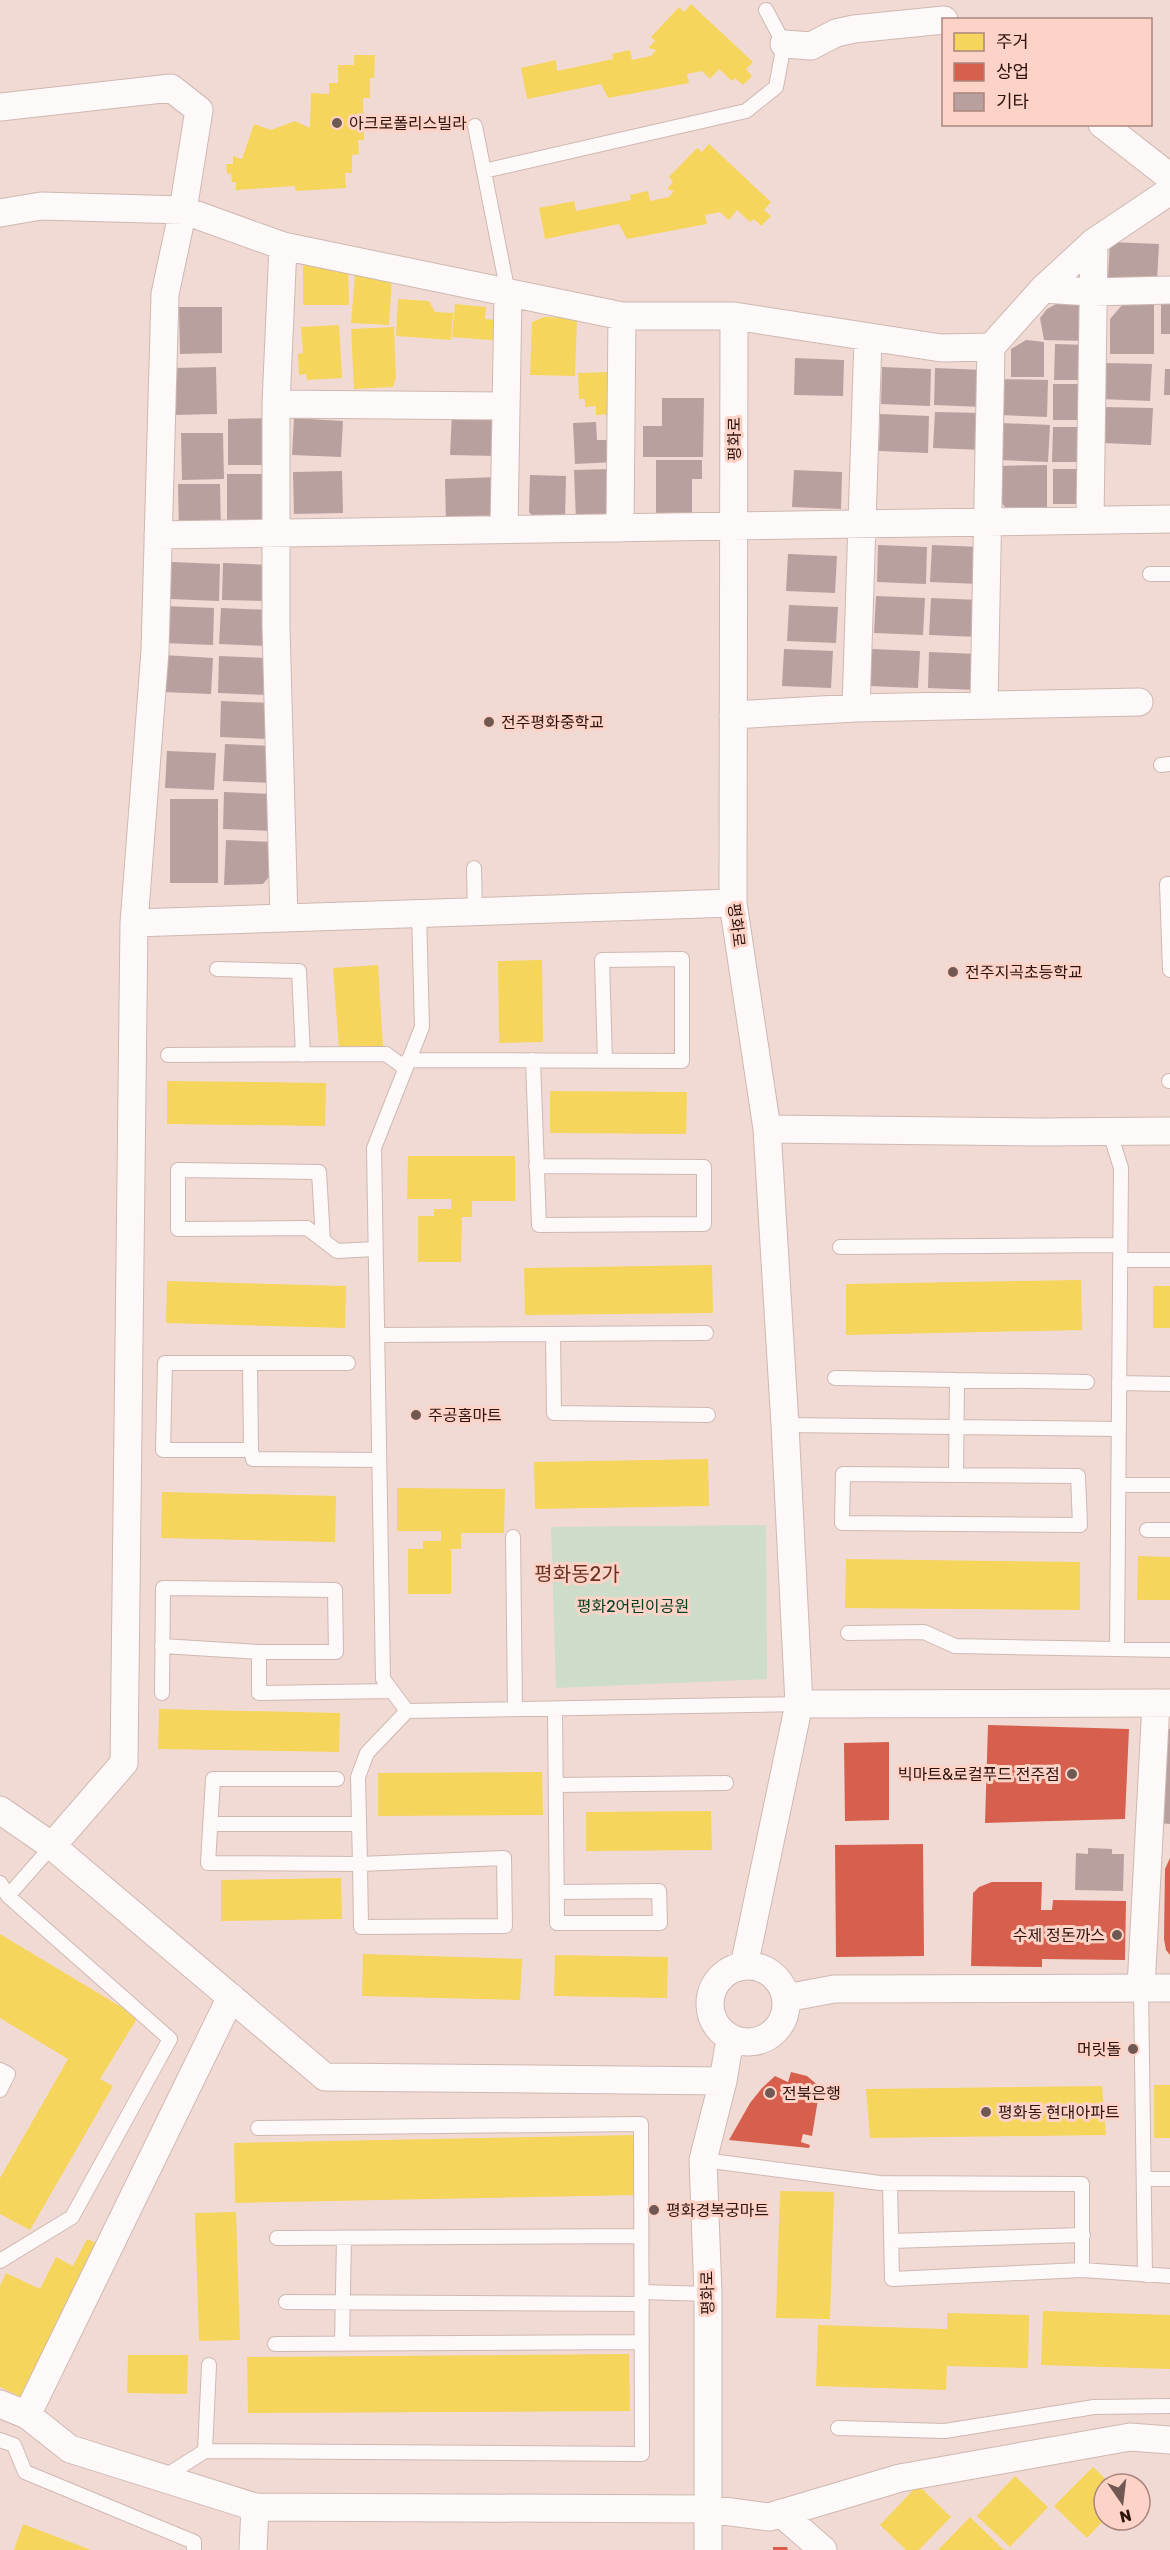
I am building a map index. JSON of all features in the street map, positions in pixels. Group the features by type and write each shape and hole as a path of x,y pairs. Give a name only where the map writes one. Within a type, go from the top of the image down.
{"street":[{"path":"784,44 811,46 836,33 854,29 942,20"},
{"path":"0,107 171,88 198,110 183,210 165,294 155,651 134,923 124,1763 52,1846"},
{"path":"1105,126 1170,177"},
{"path":"984,705 991,347 1043,289 1094,242 1170,191"},
{"path":"0,213 41,206 183,210 283,246 622,316 734,316 941,348 991,347"},
{"path":"1090,520 1091,292 1094,242"},
{"path":"283,246 276,404 276,533 284,918"},
{"path":"1043,289 1091,292 1170,290"},
{"path":"504,529 504,406 508,293"},
{"path":"620,528 622,316"},
{"name":"평화로","path":"734,316 733,903 767,1129 799,1704 744,1966"},
{"path":"856,708 868,338"},
{"path":"276,404 504,406"},
{"path":"158,535 1170,519"},
{"path":"733,715 856,708 1139,702"},
{"path":"134,923 733,903"},
{"path":"767,1129 1110,1133 1170,1131"},
{"path":"799,1704 1163,1703 1160,1832 1141,1988"},
{"path":"0,1810 52,1846 326,2077 723,2081"},
{"path":"744,1966 758,1967 771,1973 781,1984 786,1998 786,2012 780,2025 771,2035 758,2042 744,2043 730,2038 718,2028 710,2014 710,1997 716,1982 728,1971 744,1966"},
{"path":"786,1998 834,1989 1170,1989"},
{"path":"27,2415 231,1998"},
{"name":"평화로","path":"708,2550 708,2294 703,2160 723,2081 730,2038"},
{"path":"0,2404 27,2415 70,2449 255,2507 708,2510 769,2517 900,2478 1130,2437 1170,2440"},
{"path":"253,2550 255,2507"},
{"path":"781,2513 823,2550"}],"lane":[{"path":"484,171 746,111 776,87 784,44 766,10"},
{"path":"475,126 508,293"},
{"path":"1150,574 1170,574"},
{"path":"474,868 475,912"},
{"path":"1170,884 1167,884 1170,970"},
{"path":"407,1711 383,1679 374,1148 422,1027 418,914"},
{"path":"168,1055 386,1054 407,1064 533,1060 605,1061 682,1061 682,959 602,960 605,1061"},
{"path":"216,969 299,971 303,1055"},
{"path":"533,1060 538,1225 704,1224 704,1167 537,1166"},
{"path":"1110,1133 1121,1168 1117,1649"},
{"path":"323,1240 319,1172 178,1170 178,1229 307,1228 337,1251 375,1249"},
{"path":"840,1247 1120,1245"},
{"path":"1120,1260 1170,1260"},
{"path":"377,1335 706,1333"},
{"path":"553,1334 554,1413 708,1415"},
{"path":"251,1450 163,1450 165,1363 348,1363"},
{"path":"250,1363 253,1459 379,1460"},
{"path":"835,1378 1087,1382"},
{"path":"956,1475 957,1380"},
{"path":"1119,1383 1170,1384"},
{"path":"785,1425 1119,1429"},
{"path":"843,1474 956,1475 1078,1476 1080,1525 842,1523 843,1474"},
{"path":"1118,1485 1170,1485"},
{"path":"1147,1530 1170,1530"},
{"path":"513,1538 515,1709"},
{"path":"162,1647 260,1652 336,1652 335,1590 163,1588 162,1647 162,1693"},
{"path":"848,1633 924,1632 955,1646 1170,1650"},
{"path":"260,1652 259,1693 392,1691"},
{"path":"337,1779 213,1779 208,1863 360,1864 504,1858 505,1926 361,1927 360,1864 358,1777 367,1753 407,1711 799,1704"},
{"path":"555,1709 557,1923 660,1923 659,1892 557,1892"},
{"path":"556,1785 726,1783"},
{"path":"210,1824 359,1824"},
{"path":"8,1896 52,1846"},
{"path":"0,1883 8,1896 170,2039 72,2217 0,2261"},
{"path":"1141,1988 1145,2275"},
{"path":"0,2070 8,2074 0,2091"},
{"path":"162,2478 205,2451 642,2454 641,2124 258,2127"},
{"path":"703,2160 890,2183 1082,2184 1082,2270"},
{"path":"1145,2180 1170,2180"},
{"path":"890,2183 892,2279 1082,2270 1170,2276"},
{"path":"891,2241 1083,2235"},
{"path":"277,2238 641,2236"},
{"path":"342,2344 345,2238"},
{"path":"286,2302 642,2298 708,2294"},
{"path":"275,2344 642,2342"},
{"path":"205,2451 209,2365"},
{"path":"838,2428 945,2431 1094,2407 1170,2406"},
{"path":"0,2440 14,2445 25,2472 194,2541 194,2550"}],"green space":[{"name":"평화2어린이공원","path":"766,1525 767,1679 556,1688 551,1527"}],"building: 주거":[{"path":"691,4 753,62 746,69 752,76 743,85 735,78 732,81 719,69 710,79 702,71 687,74 689,83 608,98 601,84 527,99 521,68 556,60 557,71 613,59 612,54 630,50 632,60 651,56 656,50 648,48 655,41 651,37 679,7 684,12"},
{"name":"아크로폴리스빌라","path":"354,55 375,55 374,78 370,78 370,98 363,98 364,140 358,140 359,154 352,155 352,173 345,173 346,188 296,191 295,186 236,190 236,182 232,182 231,173 227,174 226,164 233,164 233,156 242,159 254,124 271,130 295,121 310,128 311,93 329,94 329,83 338,83 338,65 354,65"},
{"path":"709,144 771,202 764,210 771,216 761,226 754,219 750,222 737,210 729,220 720,212 705,215 707,224 627,239 619,224 545,239 539,208 574,201 576,211 631,200 630,195 648,191 650,201 669,197 674,191 667,189 673,182 669,177 697,148 702,152"},
{"path":"348,264 349,305 303,305 303,265"},
{"path":"355,275 392,277 389,325 351,323"},
{"path":"398,299 429,301 435,312 453,313 451,340 396,336"},
{"path":"455,304 486,307 485,319 504,321 502,341 452,337"},
{"path":"544,317 577,318 575,376 530,375 532,322"},
{"path":"339,325 342,378 307,380 306,374 299,375 298,354 303,353 301,327"},
{"path":"394,327 396,377 393,387 354,389 351,329"},
{"path":"610,372 611,414 596,415 596,406 585,407 585,399 579,399 578,373"},
{"path":"542,960 543,1042 499,1043 498,961"},
{"path":"378,965 383,1046 339,1049 333,968"},
{"path":"167,1081 326,1083 325,1126 167,1124"},
{"path":"550,1091 687,1092 686,1134 550,1133"},
{"path":"408,1156 515,1156 515,1201 472,1201 472,1217 462,1217 461,1262 418,1262 418,1216 434,1216 434,1209 451,1209 451,1199 407,1199"},
{"path":"712,1265 713,1313 525,1315 524,1268"},
{"path":"1081,1280 1082,1330 846,1335 846,1284"},
{"path":"167,1281 346,1286 345,1328 166,1323"},
{"path":"1153,1286 1170,1286 1170,1328 1153,1328"},
{"path":"708,1459 709,1506 535,1509 534,1462"},
{"path":"397,1488 505,1489 504,1533 461,1533 461,1549 451,1549 451,1594 408,1594 408,1549 423,1549 423,1541 441,1541 441,1531 397,1531"},
{"path":"162,1492 336,1496 335,1542 161,1538"},
{"path":"1138,1556 1170,1557 1170,1600 1137,1600"},
{"path":"846,1559 1080,1562 1080,1610 845,1608"},
{"path":"159,1709 340,1713 339,1752 158,1749"},
{"path":"542,1772 543,1815 378,1816 378,1773"},
{"path":"711,1811 712,1850 586,1851 586,1812"},
{"path":"341,1878 342,1919 221,1921 221,1880"},
{"path":"0,1934 138,2017 100,2079 113,2086 30,2230 0,2214 0,2178 68,2059 0,2018"},
{"path":"363,1954 522,1959 520,2000 362,1996"},
{"path":"555,1955 668,1957 667,1998 554,1996"},
{"path":"1154,2085 1170,2085 1170,2138 1154,2138"},
{"name":"평화동 현대아파트","path":"1102,2086 1106,2135 870,2138 866,2089"},
{"path":"635,2135 636,2195 235,2203 234,2143"},
{"path":"780,2191 834,2192 830,2319 776,2318"},
{"path":"236,2212 240,2340 199,2341 195,2213"},
{"path":"87,2239 96,2243 21,2397 0,2387 0,2286 6,2273 40,2289 56,2257 73,2266"},
{"path":"1043,2311 1170,2315 1170,2369 1041,2365"},
{"path":"947,2313 1029,2315 1028,2368 947,2366 946,2390 816,2386 818,2325 947,2329"},
{"path":"629,2354 630,2411 248,2413 247,2357"},
{"path":"128,2355 188,2355 187,2394 127,2393"},
{"path":"1093,2467 1098,2472 1092,2472 1093,2532 1087,2538 1054,2506"},
{"path":"1015,2476 1048,2507 1010,2547 977,2516"},
{"path":"918,2485 951,2517 919,2550 906,2550 880,2525"},
{"path":"970,2517 1004,2550 938,2550"},
{"path":"23,2524 91,2550 14,2550"}],"building: 상업":[{"path":"988,1725 1129,1729 1125,1819 985,1823"},
{"path":"889,1742 889,1820 845,1821 844,1743"},
{"path":"923,1844 924,1956 836,1957 835,1845"},
{"path":"1170,1858 1170,1955 1166,1950 1164,1939 1165,1869"},
{"path":"992,1882 1042,1882 1041,1910 1052,1910 1053,1900 1126,1901 1125,1960 1042,1959 1042,1967 971,1966 973,1893 979,1887"},
{"path":"791,2072 807,2076 820,2087 812,2136 803,2134 801,2142 810,2145 809,2148 729,2140 750,2103 762,2088 775,2076 788,2082"},
{"path":"773,2547 787,2547 788,2550 773,2550"}],"building: 기타":[{"path":"1110,242 1159,244 1157,281 1108,279"},
{"path":"1161,301 1170,301 1170,334 1161,334"},
{"path":"1058,303 1087,304 1088,341 1044,340 1040,318 1047,309"},
{"path":"1123,304 1154,304 1154,354 1110,354 1110,319"},
{"path":"179,307 222,307 222,353 180,354"},
{"path":"1026,340 1044,342 1044,377 1011,377 1011,349"},
{"path":"1055,344 1088,345 1087,380 1054,380"},
{"path":"795,358 844,360 843,396 794,395"},
{"path":"1103,363 1152,364 1150,401 1101,399"},
{"path":"216,367 217,414 175,415 174,368"},
{"path":"882,367 931,369 930,406 881,404"},
{"path":"935,368 984,370 983,407 934,405"},
{"path":"1165,369 1170,369 1170,395 1164,395"},
{"path":"999,379 1048,380 1047,417 998,415"},
{"path":"1053,384 1087,384 1086,420 1053,420"},
{"path":"662,398 704,398 703,457 643,457 643,426 662,426"},
{"path":"1104,407 1153,408 1151,445 1102,443"},
{"path":"452,412 498,413 496,456 450,455"},
{"path":"935,412 984,413 983,450 933,448"},
{"path":"880,414 929,416 928,453 879,451"},
{"path":"270,418 271,465 228,465 228,419"},
{"path":"294,418 343,421 341,457 292,455"},
{"path":"596,422 597,440 613,440 614,462 575,464 573,423"},
{"path":"1001,423 1050,425 1048,462 999,460"},
{"path":"1053,427 1086,427 1086,462 1052,462"},
{"path":"181,433 223,433 224,479 182,480"},
{"path":"656,460 702,460 702,479 692,479 692,515 656,515"},
{"path":"1047,465 1047,507 1006,508 997,498 996,466"},
{"path":"612,469 612,510 602,520 576,520 574,470"},
{"path":"1053,469 1086,469 1086,504 1053,504"},
{"path":"794,470 842,472 841,509 792,507"},
{"path":"342,471 343,513 294,514 293,472"},
{"path":"227,474 268,474 269,520 227,521"},
{"path":"530,475 566,476 565,519 534,518 529,512"},
{"path":"497,477 498,510 486,523 446,524 445,479"},
{"path":"178,484 220,484 221,531 179,531"},
{"path":"878,545 927,547 926,584 877,582"},
{"path":"932,545 981,547 979,584 930,582"},
{"path":"788,554 837,556 835,593 786,591"},
{"path":"171,562 220,564 219,601 170,599"},
{"path":"223,563 272,565 271,601 222,600"},
{"path":"876,596 925,598 923,635 874,633"},
{"path":"931,598 980,600 978,637 929,635"},
{"path":"789,605 838,607 836,643 787,641"},
{"path":"165,606 214,608 213,645 163,643"},
{"path":"221,608 270,610 268,646 219,644"},
{"path":"784,649 833,651 831,688 782,686"},
{"path":"871,649 920,651 918,688 869,686"},
{"path":"929,652 978,654 977,690 928,688"},
{"path":"164,655 213,658 211,694 162,692"},
{"path":"219,656 268,658 267,695 218,693"},
{"path":"221,701 270,703 269,739 220,737"},
{"path":"225,744 274,746 272,783 223,781"},
{"path":"167,751 216,753 214,790 165,788"},
{"path":"224,792 273,794 272,831 223,829"},
{"path":"170,799 218,799 218,883 170,883"},
{"path":"226,840 275,842 274,871 263,884 224,885"},
{"path":"1160,1729 1170,1729 1170,1824 1159,1823"},
{"path":"1088,1848 1112,1849 1112,1854 1124,1854 1123,1891 1075,1890 1076,1853 1088,1854"}],"place":[{"name":"아크로폴리스빌라","path":"337,123"},
{"name":"전주평화중학교","path":"489,722"},
{"name":"전주지곡초등학교","path":"953,972"},
{"name":"주공홈마트","path":"416,1415"},
{"name":"빅마트&로컬푸드 전주점","path":"1072,1774"},
{"name":"수제 정돈까스","path":"1117,1935"},
{"name":"머릿돌","path":"1133,2049"},
{"name":"전북은행","path":"770,2093"},
{"name":"평화동 현대아파트","path":"986,2112"},
{"name":"평화경복궁마트","path":"654,2210"}],"district":[{"name":"평화동2가","path":"577,1574"}]}
